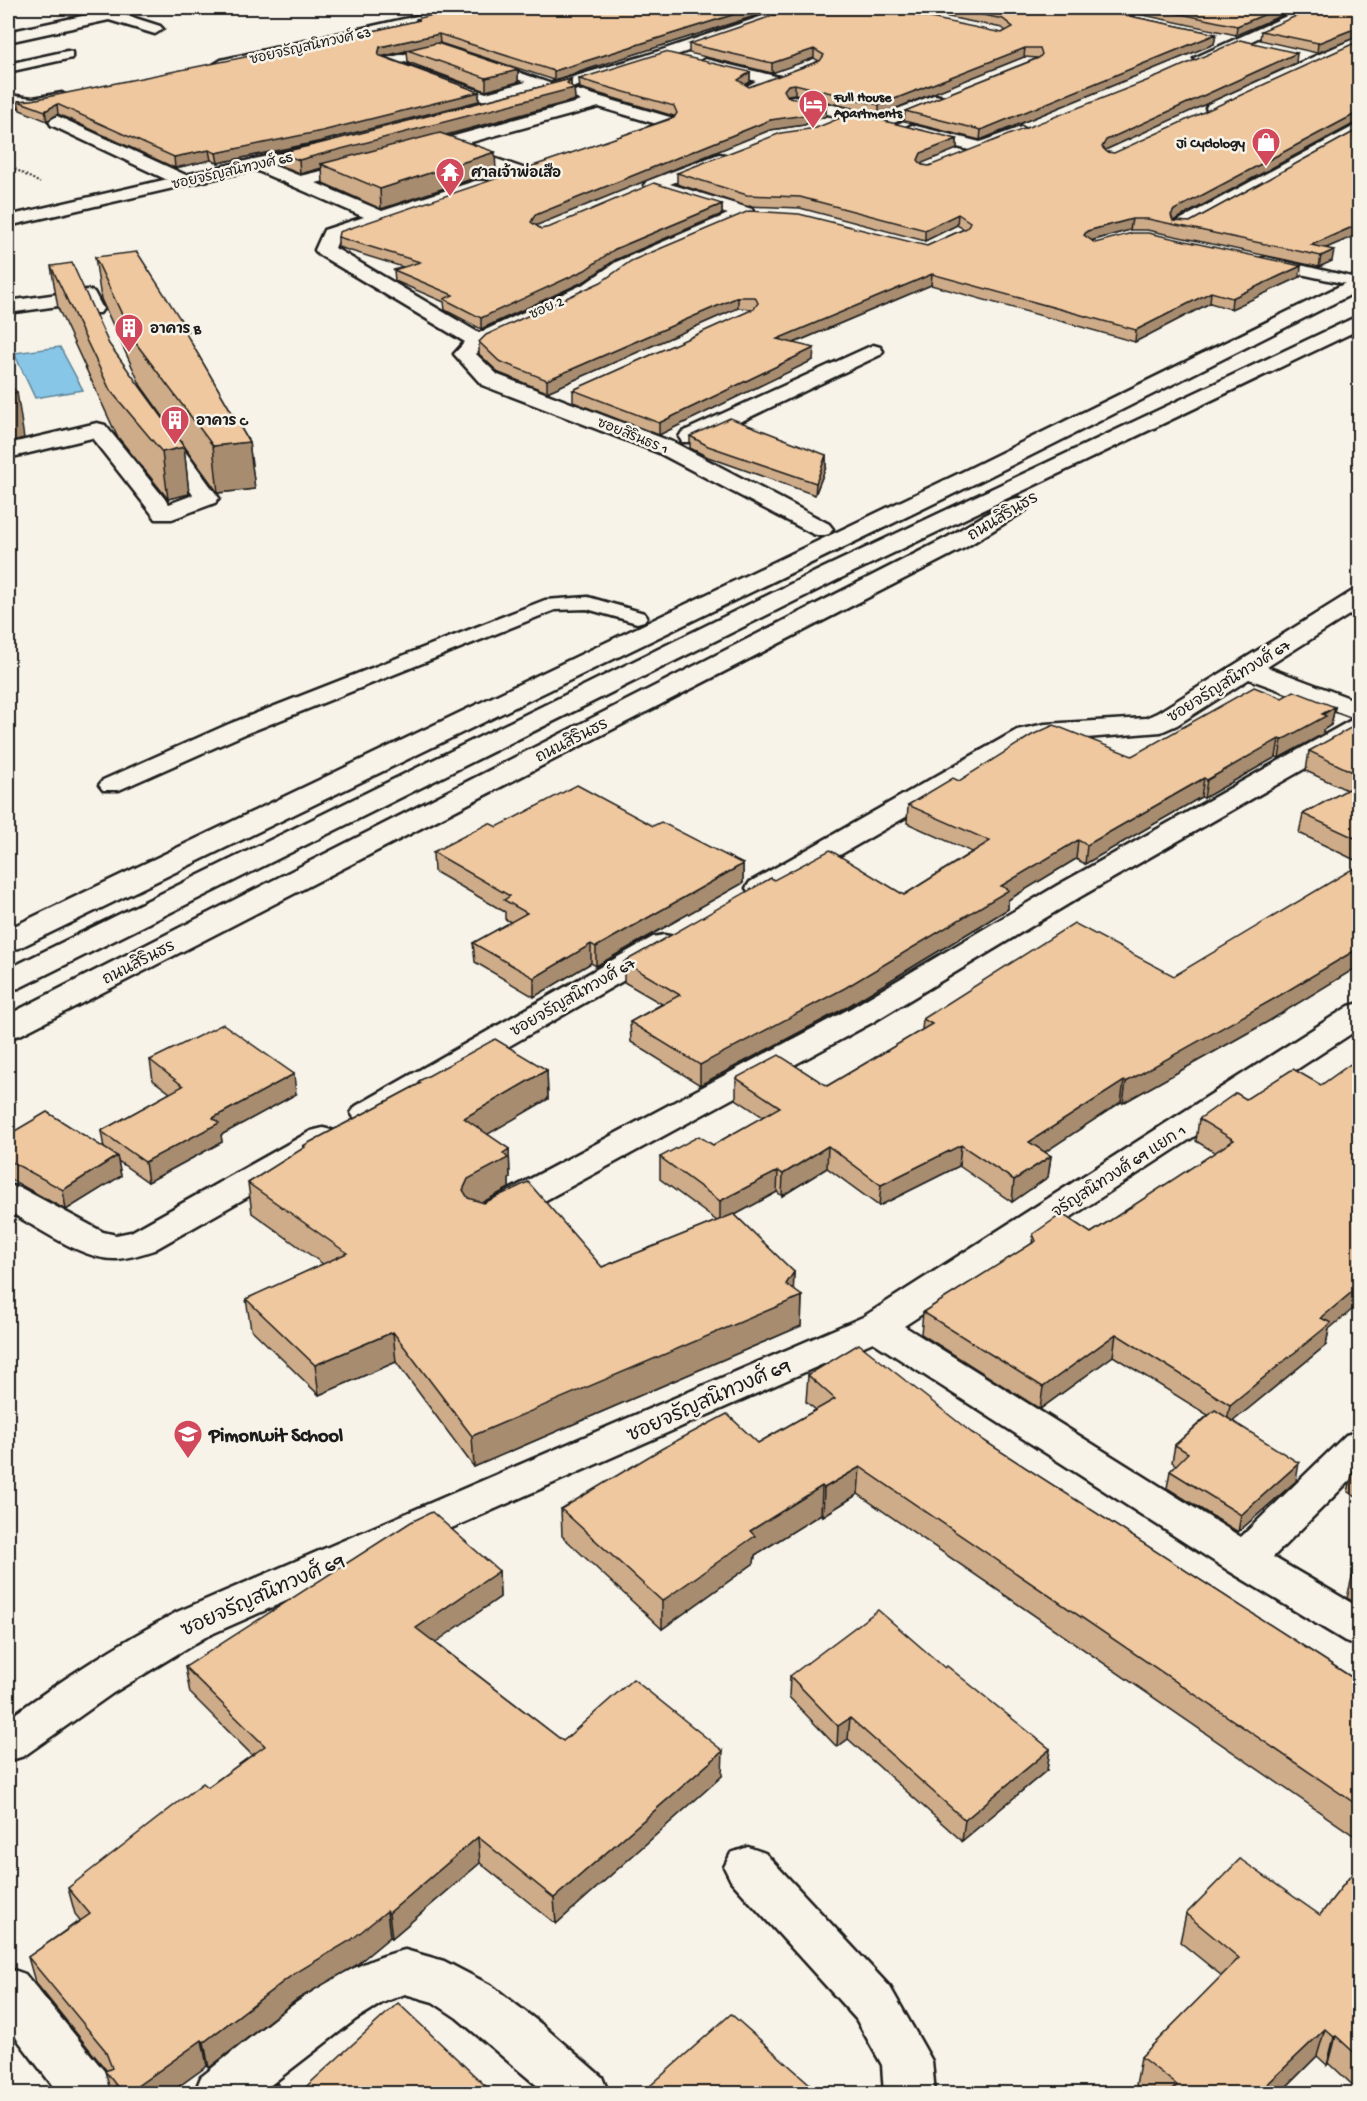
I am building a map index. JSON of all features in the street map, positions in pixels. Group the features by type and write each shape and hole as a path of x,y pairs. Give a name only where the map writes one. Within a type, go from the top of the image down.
{"street":[{"name":"ซอยจรัญสนิทวงศ์ 63","path":"206,68 471,8"},
{"path":"761,8 792,10"},
{"path":"1137,8 1113,14 1147,22"},
{"path":"1182,66 1315,8"},
{"path":"487,104 556,88 792,10"},
{"path":"8,37 110,15 155,29"},
{"path":"1215,37 1260,47"},
{"path":"1198,116 1359,41"},
{"path":"663,54 773,80"},
{"path":"1294,55 1317,60"},
{"path":"748,90 793,72"},
{"path":"556,88 668,122 634,134"},
{"path":"8,100 33,103 74,95"},
{"path":"880,122 947,95"},
{"path":"794,101 981,148"},
{"path":"299,182 598,102"},
{"path":"819,128 849,114"},
{"path":"57,121 184,181"},
{"path":"949,160 1033,127"},
{"path":"1181,227 1359,128"},
{"path":"409,133 442,145"},
{"name":"ซอยจรัญสนิทวงศ์ 65","path":"8,221 342,143"},
{"path":"633,193 737,152"},
{"path":"257,164 379,217"},
{"path":"478,340 325,250 332,234 543,164"},
{"path":"653,185 745,213 765,213"},
{"name":"ซอย 2","path":"478,340 593,286 623,266 745,213"},
{"path":"8,942 796,561 1359,282"},
{"path":"8,307 87,296 100,327"},
{"name":"ถนนสิรินธร","path":"8,981 828,575 1125,435 1359,321"},
{"name":"ซอยสิรินธร 1","path":"478,340 464,354 490,380 667,448 821,529"},
{"path":"667,448 873,351"},
{"path":"548,402 579,388"},
{"path":"8,451 96,430 164,513 207,498 148,416"},
{"path":"8,918 821,529 968,463 1056,433"},
{"name":"ถนนสิรินธร","path":"8,1028 957,542 1038,493 1125,435"},
{"name":"ซอยจรัญสนิทวงศ์ 67","path":"738,901 1027,736 1045,732 1151,726 1247,669 1359,597"},
{"path":"1247,669 1359,711"},
{"path":"485,1218 862,1014 1069,891 1359,725"},
{"name":"ซอยจรัญสนิทวงศ์ 67","path":"8,1196 93,1242 116,1247 141,1242 687,930"},
{"name":"จรัญสนิทวงศ์ 69 แยก 1","path":"876,1326 1359,1013"},
{"path":"876,1326 1244,1560 1359,1629"},
{"name":"ซอยจรัญสนิทวงศ์ 69","path":"8,1743 65,1700 131,1656 192,1624 876,1326"},
{"path":"1244,1560 1359,1445"},
{"path":"748,1867 873,2003 907,2061 910,2094"},
{"path":"219,2094 352,1993 384,1976 404,1972 435,1978 478,2004 584,2094"},
{"path":"10,1998 91,2094"}],"lane":[{"path":"450,53 439,49 386,62 487,104 539,83"},
{"path":"8,68 67,55"},
{"path":"472,60 556,88"},
{"path":"442,145 521,172"},
{"path":"1252,259 1359,282"},
{"path":"111,785 237,729 552,604 588,603 637,617"}],"water":[{"path":"60,347 83,390 35,398 14,353"}],"building":[{"path":"462,8 655,8 683,14 704,8 754,8 554,71 439,34 380,47 378,55 479,92 322,131 216,153 209,150 174,157 57,104 45,111 18,101 260,54 267,56"},
{"path":"796,8 883,8 1002,33 1013,27 1003,19 949,8 1091,8 1216,34 981,130 905,111 1039,58 1042,54 1040,48 1025,48 879,105 795,84 788,85 784,90 788,97 826,106 805,115 770,120 535,215 531,222 541,229 550,227 654,183 722,204 615,249 585,270 481,318 444,299 453,295 394,270 420,262 338,237 339,232 674,118 677,113 674,106 579,79 665,52 750,72 738,80 749,87 820,61 824,55 814,49 772,63 689,44"},
{"path":"1153,8 1280,8 1237,26"},
{"path":"1315,8 1359,8 1359,27 1318,43 1261,31"},
{"path":"1240,40 1297,53 1106,140 1102,147 1107,152 1114,153 1359,41 1359,112 1174,210 1171,215 1173,221 1190,222 1359,129 1359,224 1311,245 1334,250 1321,256 1148,219 1132,219 1087,231 1084,235 1095,243 1132,233 1148,233 1301,266 1232,298 1211,292 1136,330 932,274 777,339 814,348 659,423 573,390 754,309 758,303 755,297 738,297 547,380 499,361 479,342 486,335 601,282 631,261 749,211 799,214 927,246 967,228 970,222 958,214 925,230 800,197 747,195 677,173 781,133 816,128 852,113 957,139 921,153 918,160 922,165 929,166 1159,76"},
{"path":"437,43 518,70 486,78 407,50"},
{"path":"571,79 567,83 574,88 299,160 279,153 322,143"},
{"path":"440,133 495,152 380,189 321,164"},
{"path":"137,252 188,331 185,332 249,442 213,446 135,342 95,257"},
{"path":"72,263 109,344 184,447 162,452 110,390 51,266"},
{"path":"8,384 17,392 8,394"},
{"path":"730,418 826,455 816,483 708,446 690,436"},
{"path":"1254,687 1282,698 1294,691 1335,707 1322,714 1326,716 1282,740 1279,739 1207,780 1204,778 1087,845 1078,840 1001,886 1009,890 845,988 700,1065 630,1022 680,995 624,962 771,878 774,880 830,850 904,895 990,841 908,805 953,778 959,781 1032,735 1054,725 1132,756"},
{"path":"1354,726 1359,728 1359,775 1309,751"},
{"path":"1359,783 1359,840 1303,814"},
{"path":"577,785 653,826 661,822 743,864 596,947 591,944 534,978 473,943 527,913 504,900 510,896 433,852 489,823 497,827"},
{"path":"1359,865 1359,948 1272,1000 1126,1082 1124,1081 1029,1142 1051,1156 1014,1180 961,1145 881,1185 828,1146 783,1174 778,1171 720,1201 660,1157 699,1136 713,1145 780,1107 736,1078 779,1055 827,1086 932,1024 923,1019 1074,923 1174,976"},
{"path":"223,1024 294,1074 213,1118 219,1123 145,1162 101,1131 183,1086 150,1060"},
{"path":"495,1039 547,1070 464,1118 509,1149 503,1153 508,1158 468,1179 463,1190 468,1198 484,1203 528,1182 602,1267 734,1214 794,1272 786,1284 802,1296 472,1436 393,1332 315,1365 246,1299 347,1253 248,1183 305,1147 303,1146 421,1083 419,1081"},
{"path":"1359,1058 1359,1286 1321,1318 1331,1323 1230,1405 1116,1334 1043,1387 923,1312 1036,1241 1033,1234 1062,1214 1091,1233 1234,1140 1199,1119 1236,1093 1246,1099 1293,1069 1321,1085"},
{"path":"47,1112 117,1156 63,1190 8,1160 8,1135"},
{"path":"859,1344 972,1433 1359,1682 1359,1806 860,1467 824,1488 822,1486 750,1531 755,1536 662,1601 561,1509 663,1448 727,1414 758,1443 835,1399 808,1375"},
{"path":"1215,1410 1299,1463 1241,1515 1170,1471 1188,1453 1175,1445"},
{"path":"1359,1465 1359,1475 1353,1471"},
{"path":"432,1512 499,1571 416,1628 563,1741 633,1679 723,1751 554,1898 478,1837 389,1913 387,1911 351,1940 292,1975 204,2042 202,2040 123,2094 105,2071 112,2068 105,2050 28,1957 90,1914 68,1888 203,1783 208,1787 265,1746 185,1667 411,1522"},
{"path":"1359,1569 1359,1581 1352,1577"},
{"path":"878,1610 945,1668 947,1666 1050,1749 965,1820 850,1718 838,1726 790,1676"},
{"path":"1240,1859 1320,1915 1359,1865 1359,2057 1325,2029 1257,2094 1168,2094 1177,2085 1141,2057 1239,1958 1186,1914"},
{"path":"398,2003 494,2094 298,2094"},
{"path":"731,2014 821,2094 641,2094"},
{"path":"8,2080 18,2094 8,2094"},
{"path":"277,2083 286,2094 265,2094"}],"place":[{"name":"Full House Apartments","path":"813,130"},
{"name":"Ji Cyclology","path":"1266,168"},
{"name":"ศาลเจ้าพ่อเสือ","path":"450,198"},
{"name":"อาคาร B","path":"129,354"},
{"name":"อาคาร C","path":"175,446"},
{"name":"Pimonwit School","path":"188,1460"}]}
